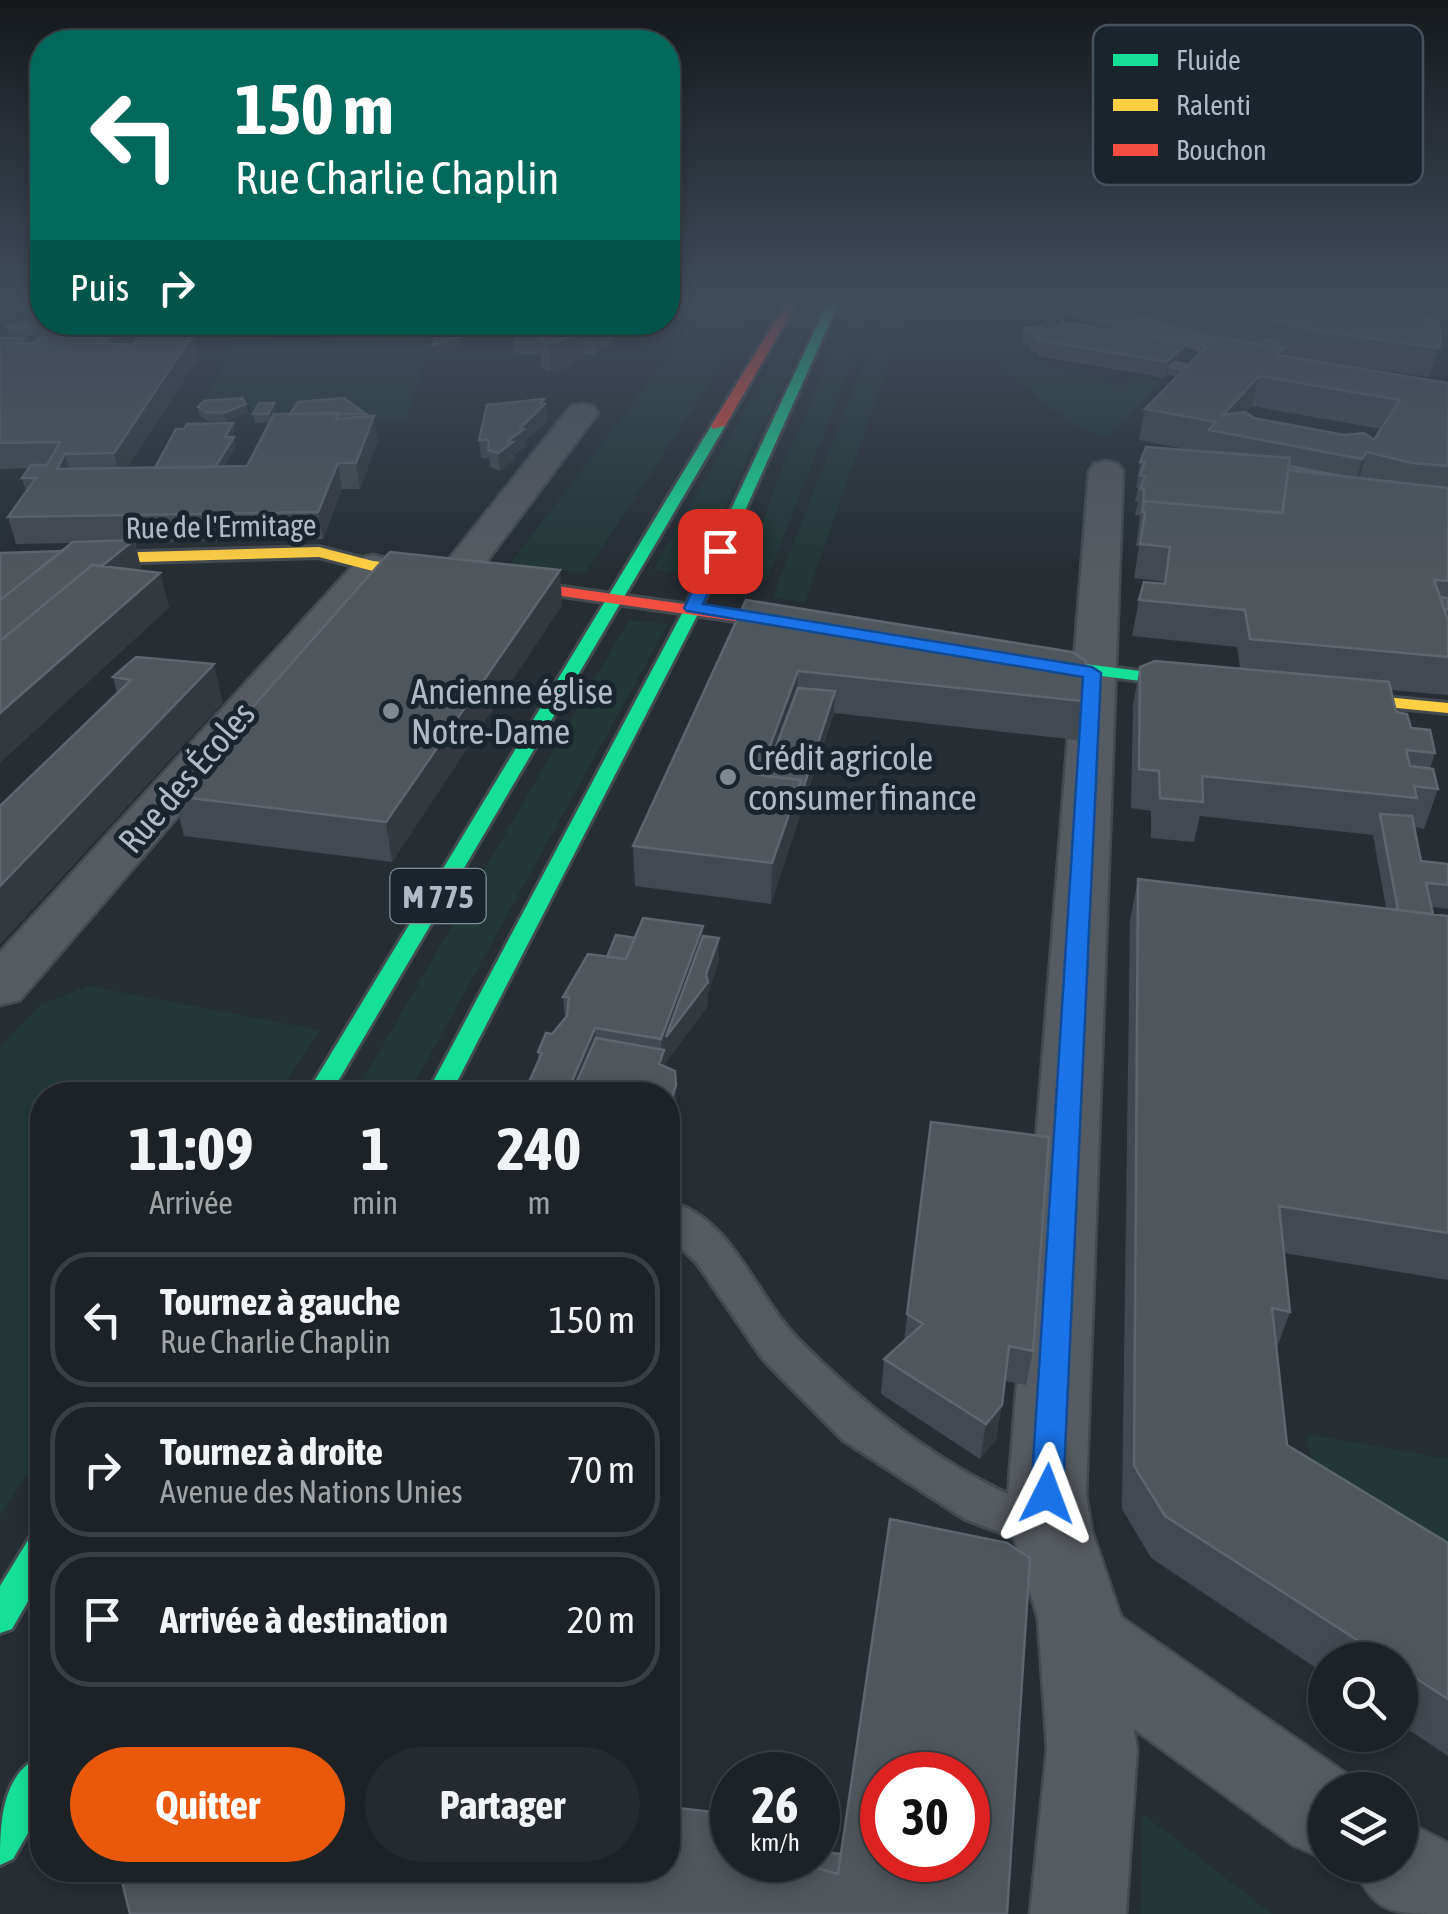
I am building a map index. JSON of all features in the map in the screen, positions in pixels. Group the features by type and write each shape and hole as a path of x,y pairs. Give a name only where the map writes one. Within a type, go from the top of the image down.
{"main road":[{"name":"M 775","path":"326,1082 741,389"},
{"name":"M 775","path":"445,1082 693,608 794,389"},
{"name":"Rue de l'Ermitage","path":"0,561 311,552 373,566 618,597 825,629"},
{"path":"994,657 1092,673 1242,688"},
{"path":"1298,694 1448,708"},
{"path":"0,1617 30,1568"},
{"path":"0,1846 30,1795"}],"street":[{"path":"455,577 582,413"},
{"path":"1078,1914 1092,1748 1076,1599 1052,1531 1047,1494 1106,471"},
{"name":"Rue des Écoles","path":"0,987 373,566"},
{"path":"1081,1639 1308,1801"},
{"path":"1418,1879 1448,1900"}],"lane":[{"path":"680,1223 711,1252 778,1348 859,1426 981,1504 1052,1531"}],"green space":[{"path":"210,389 416,389 406,422 244,423 252,410 247,405 203,402"},
{"path":"643,389 706,389 586,573 510,564"},
{"path":"756,389 781,389 693,574 653,570"},
{"path":"817,389 841,389 767,580 743,577 783,465"},
{"path":"853,389 880,389 805,602 772,598"},
{"path":"1028,389 1155,389 1107,439 1066,421"},
{"path":"629,620 668,624 415,1082 362,1082"},
{"path":"88,986 320,1030 286,1082 30,1082 30,1470 0,1516 0,1047 40,1005"},
{"path":"1307,1434 1448,1459 1448,1579 1315,1497"},
{"path":"1143,1814 1272,1914 1141,1914"}],"building":[{"path":"0,389 156,389 114,453 65,454 57,469 247,466 274,414 339,413 336,419 374,416 356,463 338,463 318,512 8,517 36,478 22,478 31,465 47,465 60,442 0,443"},
{"path":"1164,389 1247,389 1223,415 1245,412 1254,418 1344,435 1364,433 1374,440 1400,400 1337,389 1448,389 1448,466 1412,463 1367,452 1362,459 1209,430 1216,422 1145,409"},
{"path":"242,398 246,404 224,413 206,412 198,407 204,401"},
{"path":"344,398 366,414 290,414 298,402"},
{"path":"544,399 541,403 545,404 520,428 524,429 508,441 513,442 498,453 488,450 489,440 479,440 487,405"},
{"path":"259,403 274,403 268,414 253,414"},
{"path":"233,423 225,437 234,437 215,467 155,468 176,429 184,429 187,424"},
{"path":"1146,447 1290,458 1282,513 1144,501 1143,505 1144,489 1140,489 1145,476 1140,475 1145,462 1140,462"},
{"path":"1289,466 1341,476 1288,470"},
{"path":"1288,470 1448,488 1448,581 1434,580 1448,620 1448,657 1250,639 1245,610 1139,600 1144,582 1165,584 1170,547 1140,544 1144,501 1283,513"},
{"path":"134,540 102,566 92,565 0,641 0,600 73,542"},
{"path":"62,551 0,600 0,553"},
{"name":"Ancienne église Notre-Dame","path":"390,552 560,570 386,822 174,796"},
{"path":"92,565 160,573 0,713 0,641"},
{"path":"1440,597 1448,598 1448,610 1444,609"},
{"path":"746,600 1072,652 1086,661 1083,701 798,671 759,775 801,780 772,863 633,846"},
{"path":"136,657 214,664 0,886 0,806 131,680 113,677"},
{"path":"1155,661 1389,682 1396,712 1407,714 1411,728 1430,730 1435,753 1406,750 1410,766 1433,769 1438,789 1414,786 1417,798 1202,776 1203,802 1160,798 1159,771 1139,769 1140,667"},
{"path":"798,688 835,691 800,798 801,780 765,776"},
{"path":"1380,814 1412,816 1421,861 1448,864 1448,885 1426,883 1433,914 1398,910"},
{"path":"1138,879 1448,916 1448,1233 1279,1206 1290,1312 1272,1308 1287,1445 1448,1543 1448,1699 1418,1680 1418,1642 1360,1642 1165,1516 1134,1466"},
{"path":"643,918 703,926 661,1039 595,1028 572,1082 529,1082 546,1033 552,1034 567,1016 569,997 563,997 588,954 626,959"},
{"path":"616,935 635,938 626,959 607,957"},
{"path":"703,936 719,938 706,974 708,982 666,1037"},
{"path":"596,1038 664,1050 659,1064 675,1071 676,1082 577,1082"},
{"path":"931,1122 1049,1137 1033,1351 1009,1346 1002,1405 986,1424 884,1359 923,1324 907,1314"},
{"path":"890,1519 1007,1543 1030,1558 1007,1914 130,1914 122,1882 680,1882 680,1808 710,1812 710,1882 840,1882"}],"traffic: fast":[{"path":"445,1082 693,608 794,389"},
{"path":"326,1082 718,426"},
{"path":"1014,660 1211,685"},
{"path":"0,1617 30,1568"},
{"path":"0,1846 30,1795"}],"traffic: slow":[{"path":"0,561 319,552 373,566 422,572"},
{"path":"1322,696 1448,708"}],"traffic: jam":[{"path":"718,426 740,389"},
{"path":"422,572 811,627"}],"place":[{"name":"Ancienne église Notre-Dame","path":"391,711"},
{"name":"Crédit agricole consumer finance","path":"728,777"}],"route":[{"path":"720,551 693,608 1092,673 1047,1494"}]}
